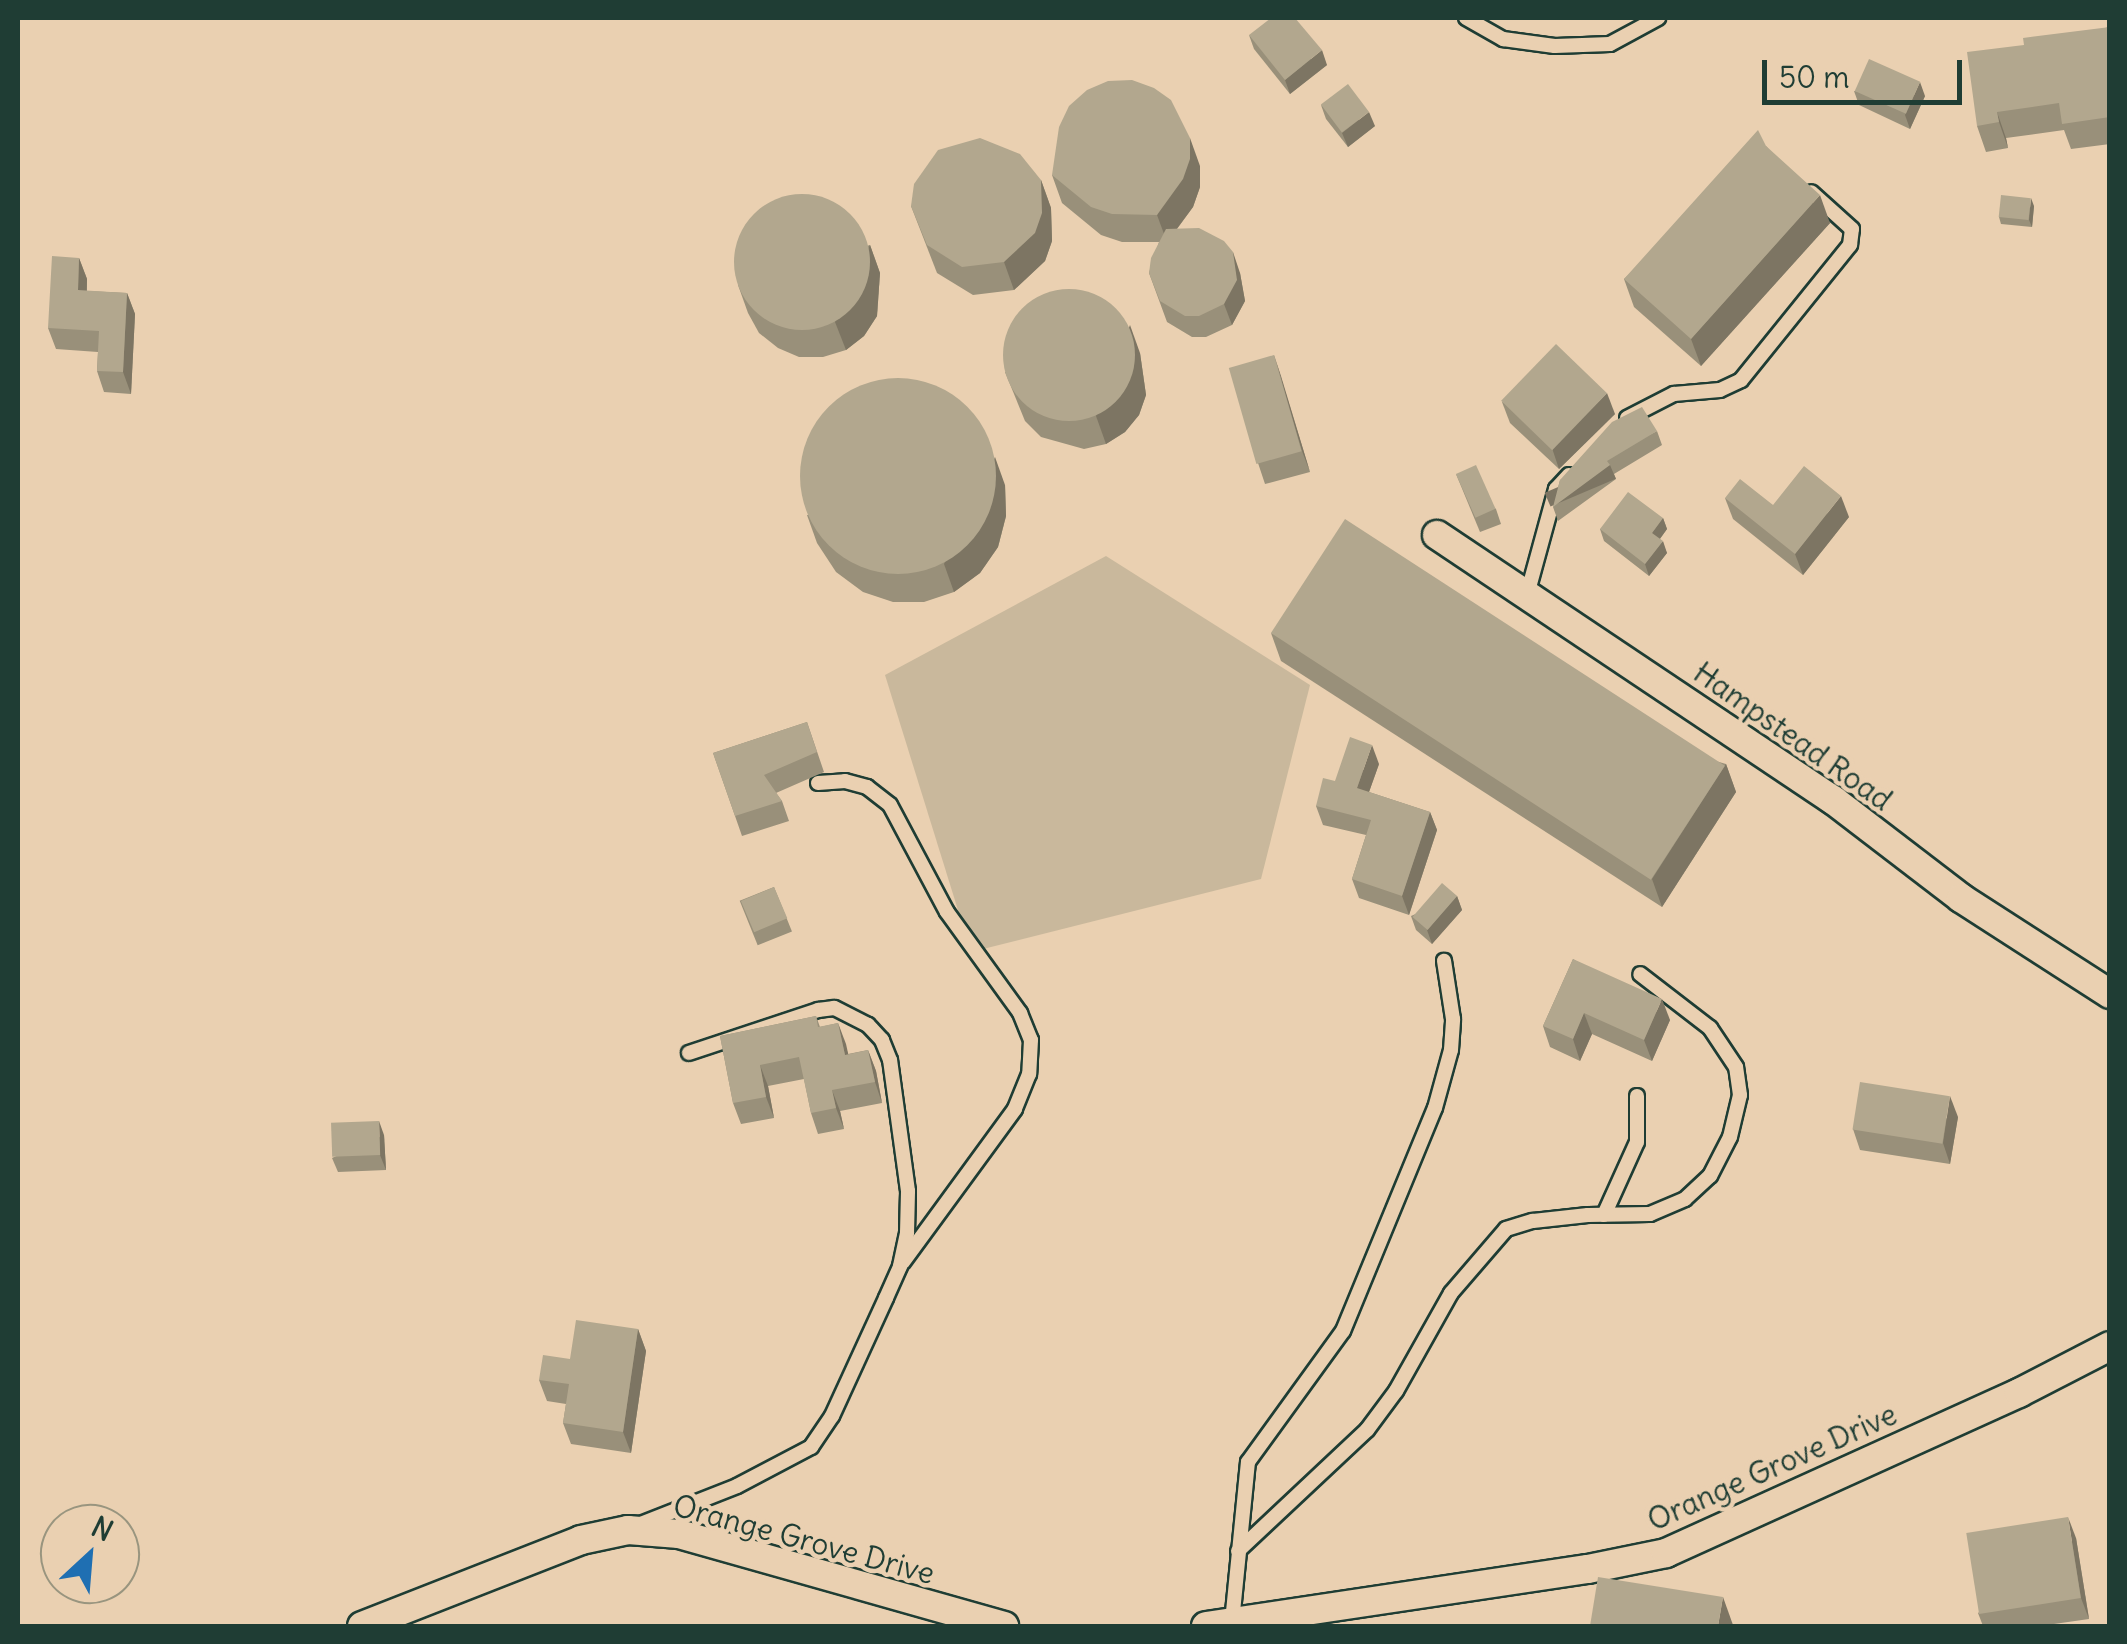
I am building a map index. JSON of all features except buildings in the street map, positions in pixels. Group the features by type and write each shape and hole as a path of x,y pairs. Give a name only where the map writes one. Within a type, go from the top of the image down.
{"street":[{"name":"Hampstead Road","path":"1437,535 1834,800 1961,898 2110,994"},
{"name":"Orange Grove Drive","path":"1219,1624 1588,1569 1666,1553 2019,1393 2110,1346"},
{"name":"Orange Grove Drive","path":"362,1626 581,1540 628,1530 679,1534 1004,1626"}],"lane":[{"path":"1466,18 1503,38 1555,46 1610,44 1648,27 1658,18"},
{"path":"1611,428 1674,394 1720,390 1740,380 1850,245 1852,228 1796,178"},
{"path":"1527,595 1556,489 1578,465"},
{"path":"628,1530 682,1504 737,1486 811,1447 832,1416 900,1266 1015,1108 1029,1074 1031,1040 1020,1013 947,912 890,805 867,787 818,782"},
{"path":"1219,1624 1238,1551 1248,1462 1342,1331 1435,1108 1451,1050 1453,1019 1444,961"},
{"path":"1238,1551 1368,1430 1396,1391 1451,1294 1491,1242 1506,1230 1533,1221 1650,1214 1685,1199 1710,1176 1730,1137 1740,1094 1736,1067 1710,1028 1640,974"},
{"path":"689,1053 818,1010 834,1008 868,1025 882,1040 890,1060 904,1152 908,1205 900,1266"},
{"path":"1604,1215 1637,1142 1637,1096"}],"shaded area":[{"path":"1106,556 1310,685 1261,879 971,952 885,675"}]}
